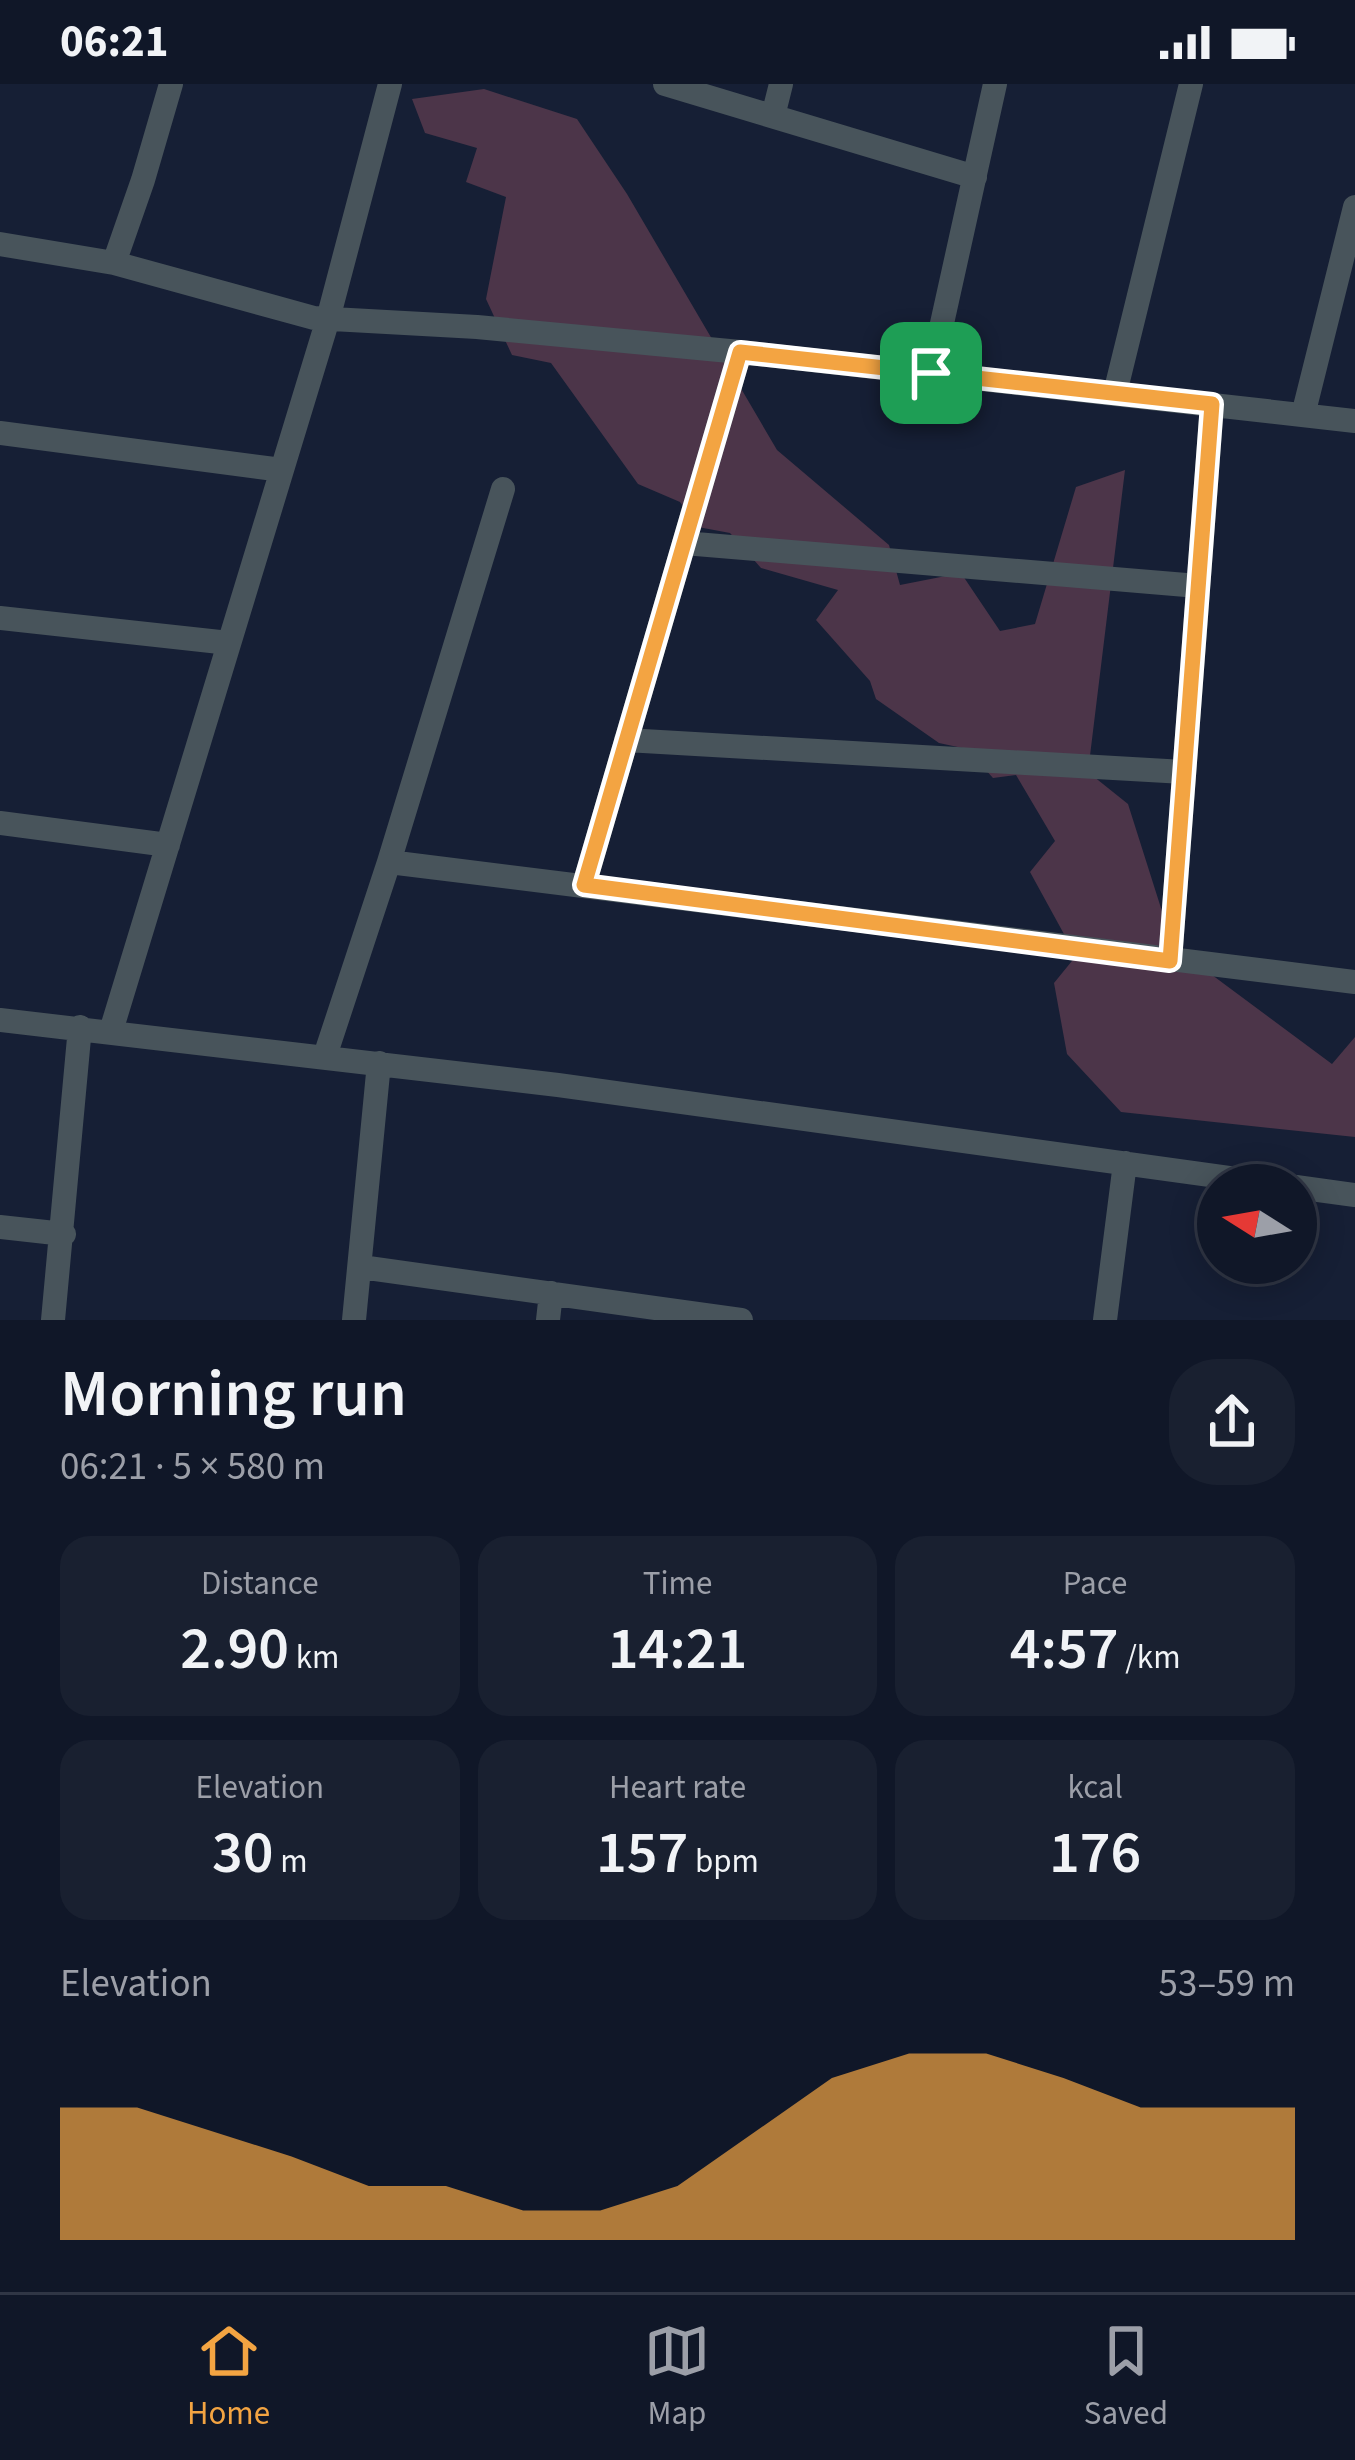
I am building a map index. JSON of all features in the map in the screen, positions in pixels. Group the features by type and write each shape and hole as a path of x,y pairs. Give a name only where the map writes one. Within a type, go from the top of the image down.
{"street":[{"path":"114,263 171,84"},
{"path":"111,1031 328,319 390,84"},
{"path":"665,84 975,177"},
{"path":"773,116 781,84"},
{"path":"931,373 995,84"},
{"path":"1115,393 1191,84"},
{"path":"1303,415 1355,207"},
{"path":"0,244 114,263 295,315 740,352 1355,421"},
{"path":"584,885 740,352"},
{"path":"1170,961 1212,404"},
{"path":"0,433 282,470"},
{"path":"325,1056 503,489"},
{"path":"684,543 1198,586"},
{"path":"0,617 230,643"},
{"path":"626,740 1184,772"},
{"path":"0,824 168,845"},
{"path":"389,862 1355,982"},
{"path":"0,1020 325,1056 1197,1173"},
{"path":"53,1320 80,1027"},
{"path":"354,1320 379,1063"},
{"path":"1106,1320 1125,1163"},
{"path":"1317,1190 1355,1195"},
{"path":"0,1227 64,1234"},
{"path":"361,1267 741,1320"},
{"path":"548,1320 551,1293"}],"shaded area":[{"path":"484,89 577,119 627,194 777,450 889,545 900,585 961,573 1000,631 1035,624 1076,487 1125,470 1088,772 1128,804 1173,946 1332,1064 1355,1037 1355,1137 1121,1112 1067,1054 1054,983 1076,956 1030,872 1055,841 1016,775 993,778 967,749 939,743 876,699 870,681 816,620 838,590 761,568 730,533 698,527 680,502 638,484 551,363 512,355 486,299 506,197 466,182 477,148 425,133 412,99"}],"route":[{"path":"740,352 931,373 1212,404 1170,961 584,885 740,352"}]}
